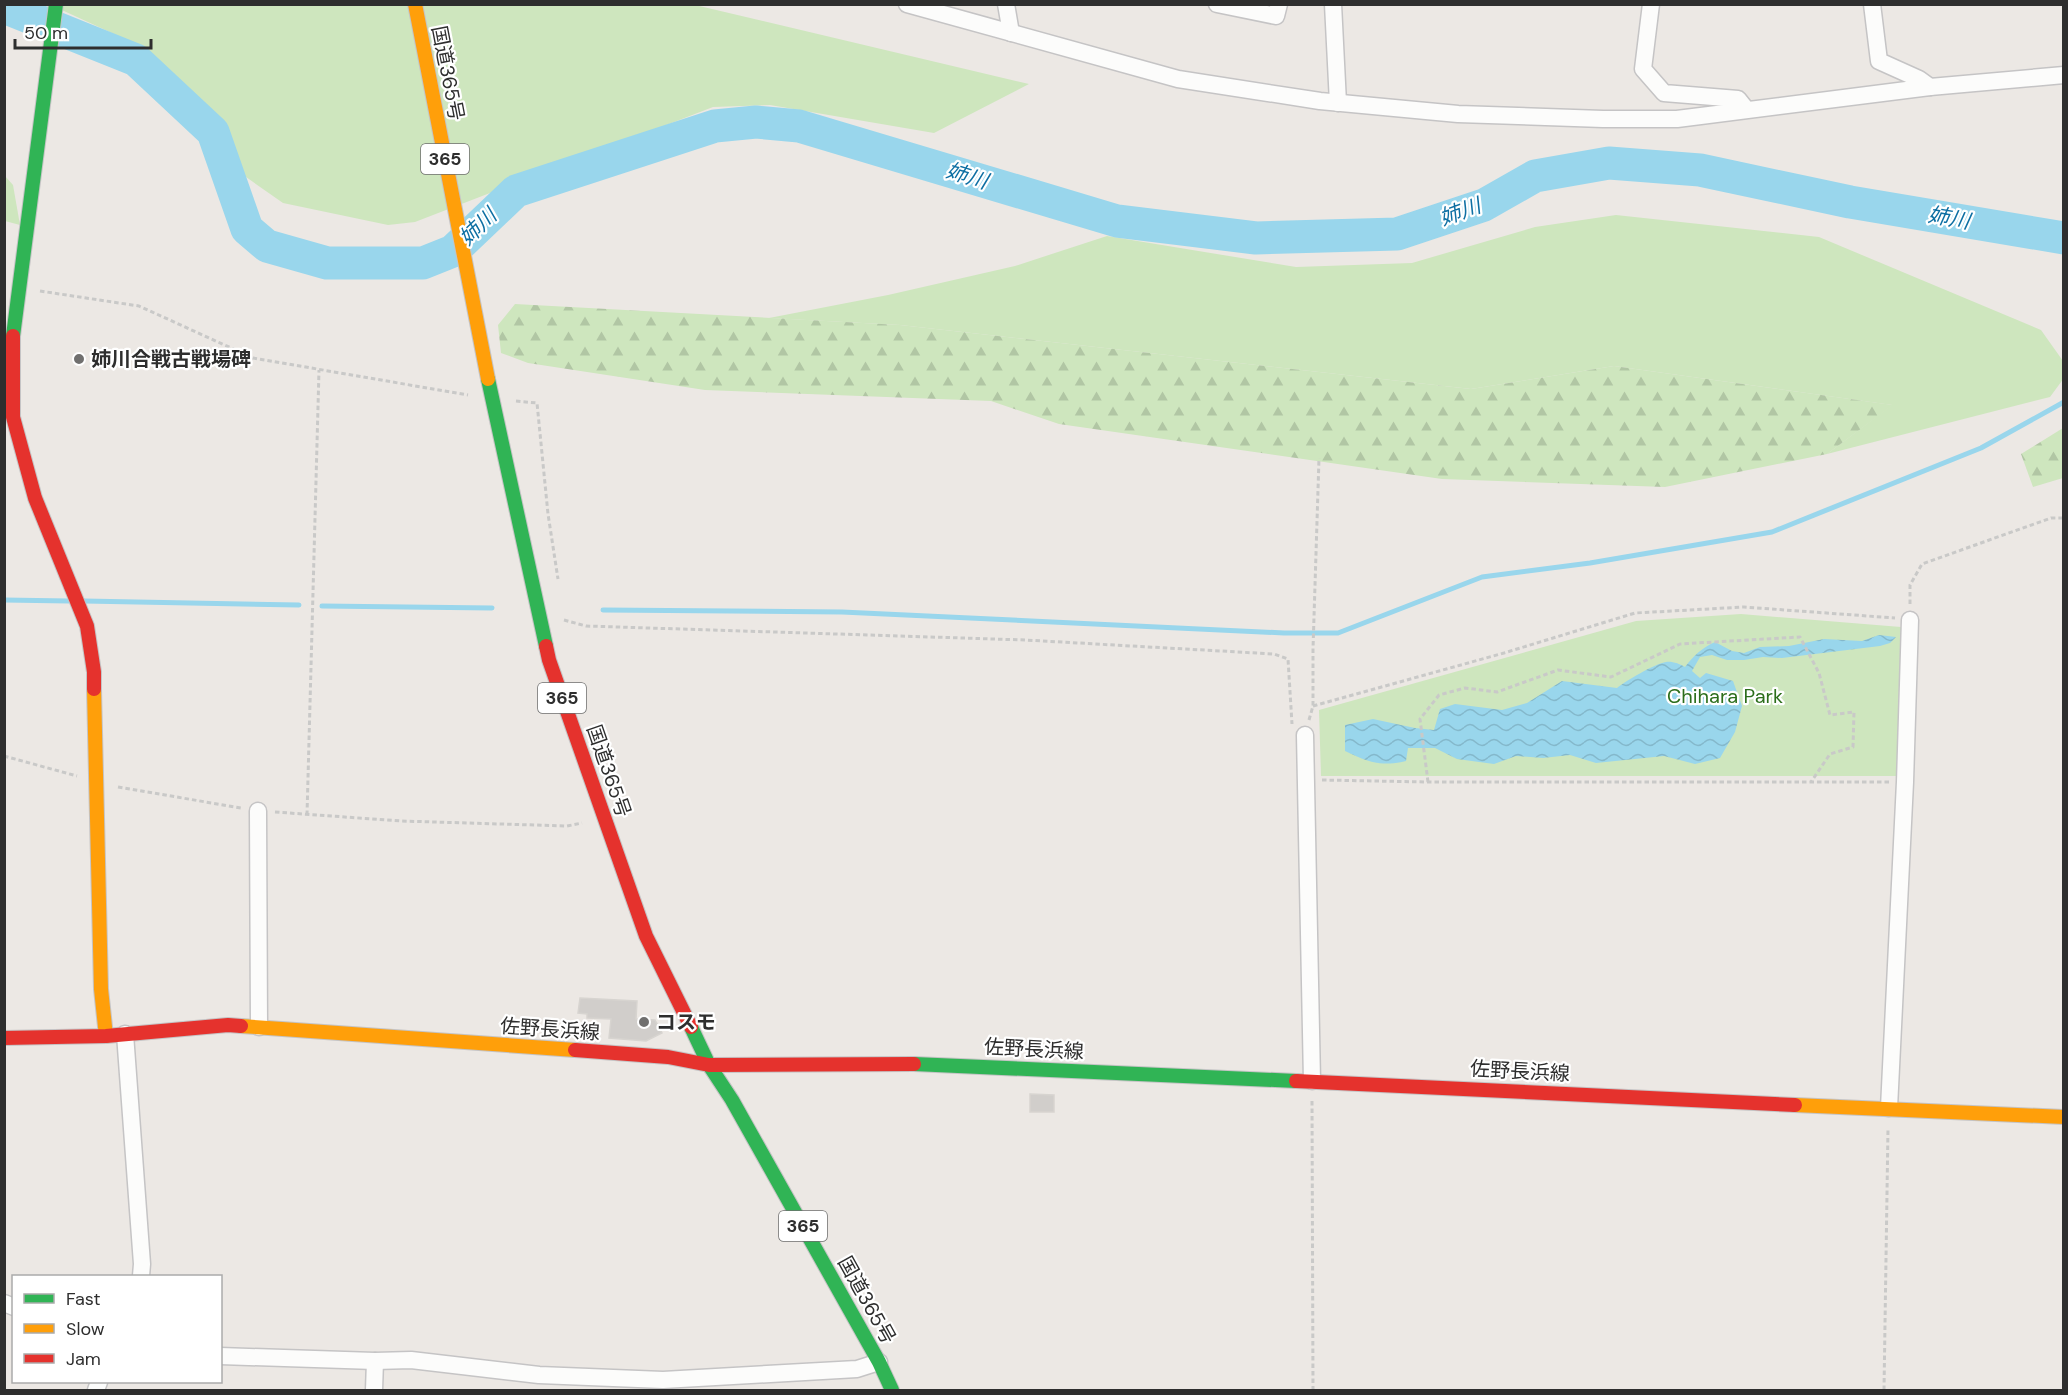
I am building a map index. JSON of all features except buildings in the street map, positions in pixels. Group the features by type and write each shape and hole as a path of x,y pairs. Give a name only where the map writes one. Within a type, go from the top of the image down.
{"main road":[{"path":"56,4 12,345 13,417 35,498 87,626 94,672 101,989 106,1036"},
{"name":"国道365号","path":"415,4 474,313 549,660 645,936 709,1065 732,1100 879,1362 892,1390"},
{"name":"佐野長浜線","path":"4,1038 106,1036 228,1024 668,1057 709,1065 922,1064 2064,1117"}],"street":[{"path":"907,4 1178,80 1338,103 1458,114 1603,120 1677,119 1930,87 2064,75"},
{"path":"1006,4 1011,33"},
{"path":"1217,4 1276,16 1279,4"},
{"path":"1333,4 1338,103"},
{"path":"1651,4 1643,69 1664,93 1738,99 1746,109"},
{"path":"1872,4 1879,61 1919,79 1930,87"},
{"path":"1889,1108 1905,782 1910,620"},
{"path":"1305,735 1311,1081"},
{"path":"258,811 259,1027"},
{"path":"125,1034 141,1275"},
{"path":"222,1356 411,1360 539,1375 663,1380 857,1369 879,1362"},
{"path":"374,1390 375,1361"}],"path":[{"path":"307,815 319,369"},
{"path":"1025,640 1274,654 1288,659 1293,738 1305,735 1313,706 1319,458"},
{"path":"1313,706 1635,614 1743,607 1910,620 1910,585 1922,564 2051,518 2064,518"},
{"path":"1428,782 1420,719 1439,694 1465,688 1497,692 1558,670 1611,677 1680,644 1800,637 1819,673 1830,715 1854,712 1853,747 1830,754 1811,782"},
{"path":"4,756 75,775 98,784 258,811 400,821 567,826 605,820"},
{"path":"1306,779 1428,782 1905,782"},
{"path":"1311,1081 1313,1390"},
{"path":"1884,1390 1889,1108"}],"green space":[{"path":"51,5 695,5 1029,84 934,133 770,105 713,107 415,222 388,225 283,203 236,170 215,115 127,40"},
{"path":"5,176 13,185 20,225 5,221"},
{"path":"1616,215 1819,237 2041,330 2063,361 2064,378 2050,397 1827,454 1892,405 1614,366 1471,389 900,325 769,318 888,295 1015,266 1107,236 1296,267 1412,263 1535,227"},
{"path":"515,304 900,325 1471,389 1614,366 1893,405 1827,454 1665,487 1442,479 1059,424 991,401 705,390 528,363 501,353 498,325"},
{"path":"2063,428 2063,478 2033,487 2021,454"},
{"name":"Chihara Park","path":"1741,614 1901,627 1900,776 1321,776 1319,710 1636,621"}],"water":[{"path":"1879,635 1896,637 1890,643 1880,646 1782,658 1727,660 1712,655 1700,657 1692,671 1700,678 1706,673 1733,681 1742,706 1735,732 1720,758 1695,764 1664,756 1596,763 1570,755 1543,758 1516,756 1494,764 1457,759 1435,748 1408,748 1406,761 1382,763 1368,761 1345,751 1345,725 1373,719 1434,730 1440,709 1455,704 1502,710 1527,703 1562,681 1617,688 1661,663 1671,662 1685,667 1698,652 1715,642 1732,651 1744,653 1760,647 1789,646 1824,639 1862,641"}],"waterway":[{"name":"姉川","path":"4,7 136,60 213,132 247,229 267,246 327,263 423,263 453,251 516,191 715,126 756,122 799,126 1117,221 1256,238 1397,234 1484,205 1535,176 1609,163 1700,170 1850,202 2064,238"},
{"path":"603,610 842,612 1284,633 1338,633 1482,577 1590,563 1772,532 1981,448 2064,402"},
{"path":"4,600 69,601"},
{"path":"84,601 299,605"},
{"path":"322,606 492,608"}],"traffic: fast":[{"path":"13,336 56,4"},
{"path":"488,379 546,646"},
{"path":"691,1027 709,1065 732,1100 879,1362 892,1390"},
{"path":"914,1064 1296,1081"}],"traffic: slow":[{"path":"415,4 488,379"},
{"path":"94,689 101,989 106,1036"},
{"path":"241,1026 575,1050"},
{"path":"1795,1105 2064,1117"}],"traffic: jam":[{"path":"13,336 13,417 35,498 87,626 94,672 94,689"},
{"path":"546,646 646,936 691,1027"},
{"path":"4,1038 106,1036 228,1025 241,1026"},
{"path":"575,1050 668,1057 709,1065 914,1064"},
{"path":"1296,1081 1795,1105"}],"place":[{"name":"姉川合戦古戦場碑","path":"79,359"},
{"name":"コスモ","path":"644,1022"}]}
